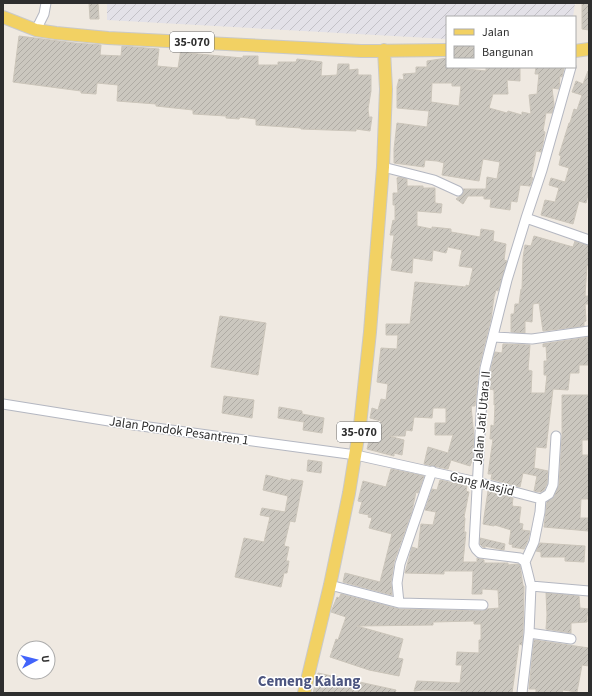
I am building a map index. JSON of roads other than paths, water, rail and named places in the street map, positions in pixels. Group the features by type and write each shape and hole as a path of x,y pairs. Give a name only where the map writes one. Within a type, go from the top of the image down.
{"main road":[{"name":"35-070","path":"3,18 36,30 108,38 361,51 384,50 386,89 383,167 370,332 356,455 330,586 304,693"},
{"path":"576,52 589,49"},
{"path":"384,50 446,50"}],"street":[{"path":"36,30 45,11 46,3"},
{"name":"Jalan Jati Utara II","path":"525,562 516,557 480,552 476,549 474,539 483,380 507,280 542,170 571,68"},
{"path":"383,167 434,180 458,191"},
{"path":"526,218 589,240"},
{"path":"493,337 532,339 589,331"},
{"name":"Jalan Pondok Pesantren 1","path":"3,404 134,425 356,455"},
{"path":"522,693 529,633 531,586 525,562 534,542 541,500 549,494 553,484 556,436"},
{"name":"Gang Masjid","path":"356,455 432,471 541,500"},
{"path":"399,603 397,583 398,573 432,471"},
{"path":"330,586 399,603 483,605"},
{"path":"531,586 589,591"},
{"path":"529,633 571,639"}],"district":[{"name":"Cemeng Kalang","path":"309,681"}]}
